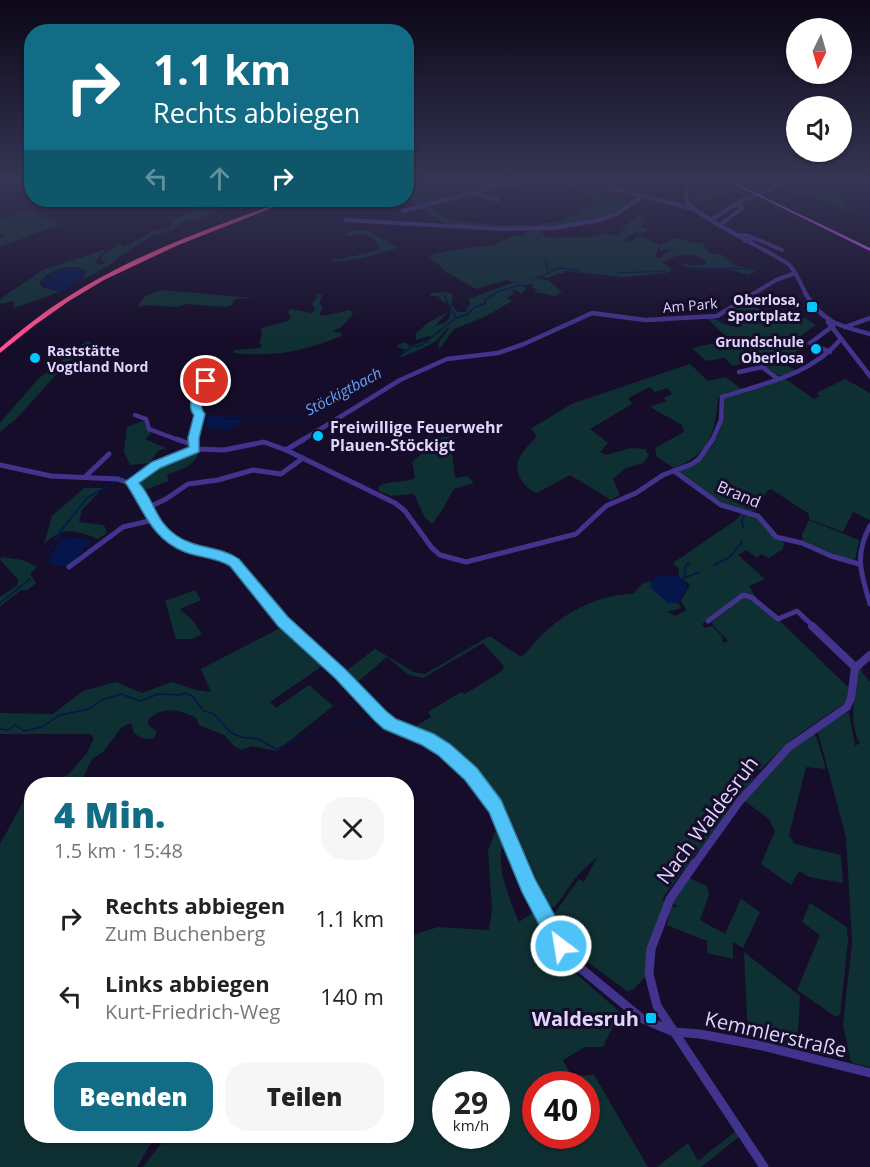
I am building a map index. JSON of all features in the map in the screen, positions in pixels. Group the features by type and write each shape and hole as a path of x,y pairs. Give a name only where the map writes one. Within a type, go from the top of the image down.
{"highway":[{"path":"0,348 45,309 102,274 153,250 196,233"},
{"path":"0,348 66,298 136,260 201,233"},
{"path":"89,290 136,260"}],"main road":[{"path":"837,233 870,250"}],"street":[{"path":"736,235 747,235 782,250"},
{"path":"736,235 784,260 795,273 813,306 834,326 841,339 870,376"},
{"path":"745,241 754,238"},
{"name":"Am Park","path":"285,450 416,372 456,356 489,355 524,344 577,320 599,313 645,320 717,316 776,280 795,273"},
{"path":"844,327 870,318"},
{"path":"830,352 810,343 834,326 870,334"},
{"path":"135,415 146,419 149,429 194,447 224,450 261,442 285,450 395,503 408,512 431,550 459,562 466,562 576,534 606,506 636,493 663,475 699,459 714,439 721,420 722,397 805,369 830,352 841,339"},
{"path":"822,348 834,348"},
{"path":"739,372 762,367 778,379"},
{"path":"194,447 200,413 195,410 195,402 208,373"},
{"path":"131,482 156,465 194,447"},
{"path":"85,477 109,454"},
{"path":"147,508 166,499 188,484 218,480 253,470 281,474 303,458"},
{"path":"0,465 51,476 131,482 136,486 153,520 123,527 69,567"},
{"name":"Brand","path":"674,471 721,505 758,516 776,537 802,543 831,556 859,564"},
{"name":"Kemmlerstraße","path":"153,520 160,530 189,548 225,556 235,563 283,621 340,673 381,716 406,732 428,740 458,761 491,799 528,885 561,946 579,967 641,1018 674,1032 700,1034 763,1046 870,1073"},
{"path":"870,526 862,542 859,564 870,604"},
{"path":"708,621 743,596 751,597 778,619 797,611 855,667 870,655"},
{"name":"Nach Waldesruh","path":"764,1167 657,1006 649,974 651,949 670,899 756,781 789,747 847,707 852,701 852,678 855,667"}],"green space":[{"path":"1,233 36,233 0,247 0,239 5,237"},
{"path":"149,233 161,233 150,237 113,263 83,280 86,271 68,267 49,274 39,282 42,287 60,292 14,308 14,301 0,304 0,299 44,269 111,248 101,254 95,263 102,265 107,261 101,261 102,255 119,243 125,247"},
{"path":"372,233 398,248 357,259 333,261 331,258 337,260 379,250 375,240 367,235 346,236 344,234"},
{"path":"525,233 542,233 547,238 592,237 605,233 616,236 619,233 633,233 624,240 628,242 639,236 661,245 676,238 711,245 702,244 709,253 723,255 735,265 756,271 748,275 719,269 690,269 679,263 695,266 706,262 695,256 684,255 662,262 672,270 666,273 623,277 565,271 563,274 558,273 549,278 539,279 548,280 562,292 555,296 535,292 536,289 531,287 535,284 520,285 526,288 522,294 517,290 512,291 514,294 506,298 512,301 484,317 454,329 440,348 438,347 440,340 450,327 433,343 398,358 405,350 397,347 398,345 405,342 410,346 428,340 431,337 416,340 416,333 429,322 448,312 435,326 449,319 448,304 438,296 430,296 431,293 448,292 453,295 451,305 458,312 466,312 468,310 465,309 471,304 468,299 514,282 507,280 476,289 448,273 428,256 452,250 493,245 513,236 525,236","holes":["661,245 659,252 666,249 674,250 663,255 663,258 658,258 661,261 656,257 657,249"]},
{"path":"161,290 257,298 235,299 232,305 226,307 186,304 177,307 147,305 139,307 144,297"},
{"path":"315,293 322,295 319,304 323,307 319,315 350,310 353,314 341,327 333,331 342,333 341,336 289,352 234,353 234,350 260,348 262,345 259,343 262,335 261,328 288,321 291,316 288,313 290,309 311,313 315,310 312,303 318,297"},
{"path":"744,302 784,319 805,318 816,325 799,337 810,343 779,362 798,371 784,375 775,374 757,360 733,366 725,358 706,361 692,348 729,340 707,318 729,326 738,326 726,315"},
{"path":"87,341 92,342 65,365 16,419 0,432 0,423 38,379"},
{"path":"690,364 708,381 726,377 742,390 728,392 718,398 712,432 703,449 695,456 674,468 657,457 655,448 684,432 682,425 650,407 667,401 663,398 672,394 667,388 655,392 650,387 628,398 632,404 590,429 608,443 600,452 606,455 631,448 645,449 649,456 643,463 626,468 613,479 620,495 611,500 570,475 537,493 529,489 522,481 517,466 521,455 537,437 531,428 577,402"},
{"path":"784,378 814,399 820,396 817,393 845,379 870,393 870,520 853,512 843,532 809,519 809,514 771,489 767,491 755,511 744,510 723,503 678,471 701,458 714,443 721,423 723,397"},
{"path":"143,421 147,429 152,432 145,439 166,448 158,451 149,463 130,465 124,452 127,427"},
{"path":"450,436 455,478 467,476 474,483 454,489 432,524 425,518 414,494 391,496 379,491 379,486 415,478 412,462 440,438"},
{"path":"197,451 197,456 192,463 167,475 169,481 142,491 137,483 148,471"},
{"path":"84,488 103,488 82,510 79,522 104,525 107,533 98,539 83,533 64,532 44,544 52,516"},
{"path":"743,512 756,518 784,543 783,549 769,558 761,554 757,558 746,550 738,555 765,579 749,586 758,600 779,618 752,596 750,593 748,595 743,593 702,624 705,628 712,626 722,636 723,643 728,641 711,623 743,596 748,597 781,622 849,688 846,702 792,739 761,769 753,769 753,779 664,896 663,900 666,903 646,976 633,990 627,991 582,958 578,961 549,921 579,879 584,882 597,857 576,877 555,907 549,907 505,807 460,760 409,730 431,717 428,712 461,692 465,694 502,671 504,666 483,643 423,678 409,675 387,657 354,685 341,672 375,649 414,672 425,674 488,637 521,657 557,622 569,614 594,602 633,594 647,582 651,582 651,588 680,605 681,608 667,612 676,616 686,610 681,601 690,585 679,576 679,569 673,563 736,520"},
{"path":"809,520 859,540 855,560 829,555 803,541 802,535"},
{"path":"1,557 23,560 37,567 30,574 36,583 27,590 21,590 0,606 0,597 17,586 18,579 0,560"},
{"path":"195,590 201,600 180,609 193,621 202,634 192,639 176,639 165,601"},
{"path":"284,626 325,664 270,702 276,708 309,685 333,706 277,751 251,746 242,750 235,747 224,735 199,725 196,718 172,710 160,712 148,720 148,725 157,732 154,738 146,739 136,735 131,723 122,727 103,752 92,759 83,777 61,777 68,775 87,753 94,738 90,734 0,734 0,713 53,714 83,691 116,682 142,693 172,682 211,692 201,669"},
{"path":"863,666 861,671 870,682 870,1067 852,1063 843,1025 852,943 846,837 817,729 849,712 855,746 860,743 854,727 853,708 858,670"},
{"path":"812,734 816,736 826,769 806,767 789,835 795,844 841,855 843,883 809,877 799,871 791,885 761,864 775,831 768,818 743,800 788,751"},
{"path":"24,801 24,1143 151,1143 137,1167 0,1167 0,844"},
{"path":"498,825 504,839 501,859 504,881 519,922 537,910 565,964 620,1012 603,1047 585,1047 563,1060 568,1071 522,1071 522,1149 600,1149 600,1085 648,1167 143,1167 162,1143 414,1143 414,935 438,927 489,930 492,909 488,850"},
{"path":"689,878 707,886 709,895 700,920 725,934 741,899 760,912 743,948 733,942 733,959 707,953 707,941 667,925 671,906 677,908 673,903"},
{"path":"810,903 847,927 848,942 840,1015 836,1017 797,990 820,935 802,922"},
{"path":"744,952 800,996 797,1049 748,1037"},
{"path":"736,1131 740,1136 701,1167 657,1167 688,1143 698,1161"}],"shaded area":[{"path":"66,267 82,269 86,273 79,282 62,291 48,288 40,281"},
{"path":"213,417 243,421 228,431 204,427 208,419"},
{"path":"72,537 89,540 89,544 68,566 52,566 49,563 56,546"},
{"path":"679,576 686,582 687,587 678,603 668,603 651,588 651,582 655,578"}],"waterway":[{"name":"Stöckigtbach","path":"545,259 548,270"},
{"name":"Stöckigtbach","path":"689,268 748,269 767,266"},
{"name":"Stöckigtbach","path":"535,279 559,268 580,271"},
{"name":"Stöckigtbach","path":"618,273 665,271"},
{"name":"Stöckigtbach","path":"456,318 467,315 475,307 485,304 485,300 499,291 520,285"},
{"path":"444,295 456,318"},
{"name":"Stöckigtbach","path":"198,436 201,433 199,428 202,420 210,416 291,419 382,371 411,347 422,345 456,318"},
{"name":"Stöckigtbach","path":"121,477 152,464"},
{"name":"Stöckigtbach","path":"51,558 48,552 63,528 87,498 115,482"},
{"path":"746,509 754,494"},
{"path":"743,528 742,521 745,514"},
{"name":"Stöckigtbach","path":"60,534 63,539"},
{"path":"714,565 730,557 742,542"},
{"path":"690,563 686,565 684,578 700,572"},
{"name":"Stöckigtbach","path":"0,603 30,579"},
{"path":"0,729 8,730 15,725 24,731 42,727 60,715 89,709 102,700 121,694 140,701 158,694 181,695 185,693 192,696 204,711 214,714 230,732 241,737 258,739 276,749 314,732 336,731 349,721 376,729"}],"place":[{"name":"Oberlosa, Sportplatz","path":"812,307"},
{"name":"Grundschule Oberlosa","path":"816,349"},
{"name":"Raststätte Vogtland Nord","path":"35,358"},
{"name":"Freiwillige Feuerwehr Plauen-Stöckigt","path":"318,436"},
{"name":"Waldesruh","path":"651,1018"}],"route":[{"path":"206,381 195,402 195,410 200,414 194,434 195,449 156,465 131,482 140,492 155,524 173,540 189,548 203,553 225,556 235,563 274,612 340,673 381,716 390,724 428,740 444,750 471,774 495,806 528,885 561,946"}]}
